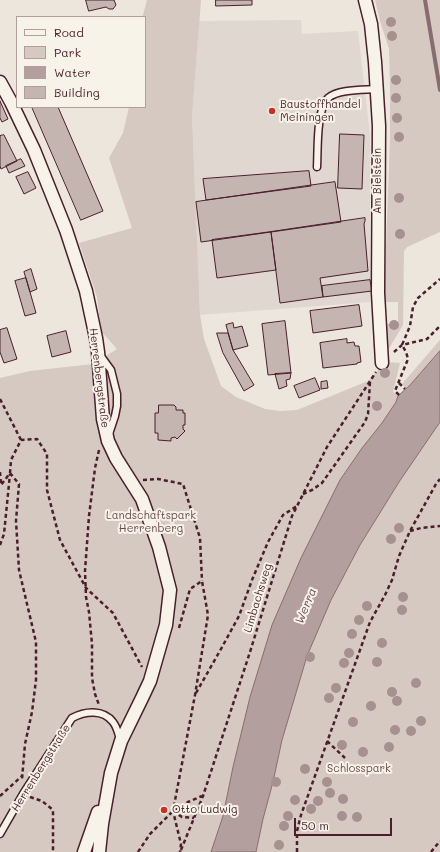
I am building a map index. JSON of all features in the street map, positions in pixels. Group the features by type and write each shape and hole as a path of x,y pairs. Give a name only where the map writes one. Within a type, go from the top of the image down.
{"street":[{"name":"Am Bielstein","path":"365,0 370,24 379,126 378,293 382,363"},
{"name":"Herrenbergstraße","path":"0,82 34,150 66,230 86,291 98,352 103,419 108,441 116,458 142,499 159,547 170,590 166,625 150,681 121,741 111,773 106,797 99,852"},
{"path":"84,852 98,812 106,797"}],"lane":[{"path":"317,167 320,118 323,107 328,98 346,91 376,89"},
{"name":"Herrenbergstraße","path":"0,834 23,794 72,718 92,712 106,715"},
{"path":"106,715 113,721 121,741"}],"path":[{"path":"402,345 410,326 413,307 418,298 440,279"},
{"path":"402,345 427,339 440,326"},
{"path":"399,395 395,391 408,359 402,345"},
{"name":"Limbachsweg","path":"180,852 203,796 292,516 327,447 382,363"},
{"path":"303,494 322,483 365,422 368,414 370,382"},
{"path":"399,383 405,389"},
{"path":"0,399 21,440"},
{"path":"21,440 37,439 47,454 47,490 60,540 86,588 114,613 150,681"},
{"path":"0,545 4,534 11,460 21,440"},
{"path":"106,715 95,694 92,678 92,644 86,588 86,572 89,516 95,468 100,447 108,441"},
{"path":"0,472 1,485 10,473"},
{"path":"0,796 22,776 25,744 32,712 36,680 36,642 20,570 16,521 19,484 10,473"},
{"path":"158,479 182,484 200,538 202,581 208,615 195,695 173,810 181,844 180,852"},
{"path":"297,852 297,831 301,815 370,622 390,585 399,556 410,531 440,479"},
{"path":"195,695 239,616 268,542 283,515 297,506"},
{"path":"410,531 440,526"},
{"path":"178,633 190,589 202,581"},
{"path":"327,741 345,758"},
{"path":"23,794 42,801 53,810 53,852"},
{"path":"138,852 150,834 173,810 203,796"},
{"path":"173,810 182,817 194,818"},
{"path":"431,852 440,840"}],"shaded area":[{"path":"301,20 302,34 358,31 370,135 370,302 200,315 192,116 199,21"}],"green space":[{"name":"Landschaftspark Herrenberg","path":"147,0 201,0 192,116 200,315 204,339 221,386 236,397 265,409 280,411 297,410 368,381 386,362 400,363 393,392 398,396 396,402 382,423 362,448 340,480 328,504 211,852 0,852 0,378 30,371 93,364 117,349 101,331 97,297 79,243 132,228 109,158 123,133 129,108 146,108 146,16 143,15"},
{"path":"375,0 440,0 440,232 407,247 404,251 403,325 388,350 383,346 384,324 398,324 398,302 384,302 390,140 389,49"},
{"path":"440,340 440,351 406,388 402,384"},
{"name":"Schlosspark","path":"440,422 440,852 256,852 282,740 307,656 331,600 360,545 399,482"}],"water":[{"name":"Werra","path":"440,351 440,422 399,482 360,545 331,600 307,656 282,740 256,852 211,852 223,816 250,697 272,625 301,558 340,480 362,448 382,423 396,402 398,396 410,385"}],"building":[{"path":"86,0 114,0 116,5 113,9 106,7 89,11"},
{"path":"216,0 252,0 252,5 216,6"},
{"path":"0,101 8,119 2,122 0,118"},
{"path":"32,108 58,108 103,211 81,220"},
{"path":"340,134 364,135 362,189 338,188"},
{"path":"4,135 17,161 1,169 0,136"},
{"path":"21,159 25,166 9,173 6,166"},
{"path":"309,171 311,186 206,200 203,179"},
{"path":"28,172 36,188 24,194 16,177"},
{"path":"335,182 341,222 201,242 196,202"},
{"path":"365,218 364,224 368,271 320,278 323,297 280,303 271,232"},
{"path":"271,232 276,270 217,278 212,240"},
{"path":"31,269 37,289 30,292 24,272"},
{"path":"26,278 36,313 25,316 15,281"},
{"path":"370,280 372,291 323,297 322,286"},
{"path":"359,305 362,326 313,333 310,311"},
{"path":"285,321 291,373 268,375 262,324"},
{"path":"233,323 234,328 242,326 248,346 233,350 226,325"},
{"path":"7,328 17,359 4,363 0,352 0,330"},
{"path":"66,331 71,352 52,357 47,336"},
{"path":"217,333 228,333 233,350 254,385 244,391 223,353"},
{"path":"347,339 347,343 354,342 355,346 359,346 361,362 357,364 323,368 320,343"},
{"path":"291,373 290,379 286,380 287,386 279,389 275,374"},
{"path":"315,378 320,390 299,398 294,386"},
{"path":"327,381 328,388 321,389 321,382"},
{"path":"159,405 174,405 176,410 183,410 183,413 185,413 185,425 183,425 183,429 185,431 177,439 175,437 171,438 171,441 158,440 158,433 155,433 155,413 158,413"}],"waterway":[{"path":"425,0 440,90"}],"place":[{"name":"Baustoffhandel Meiningen","path":"272,111"},
{"name":"Otto Ludwig","path":"164,810"}]}
